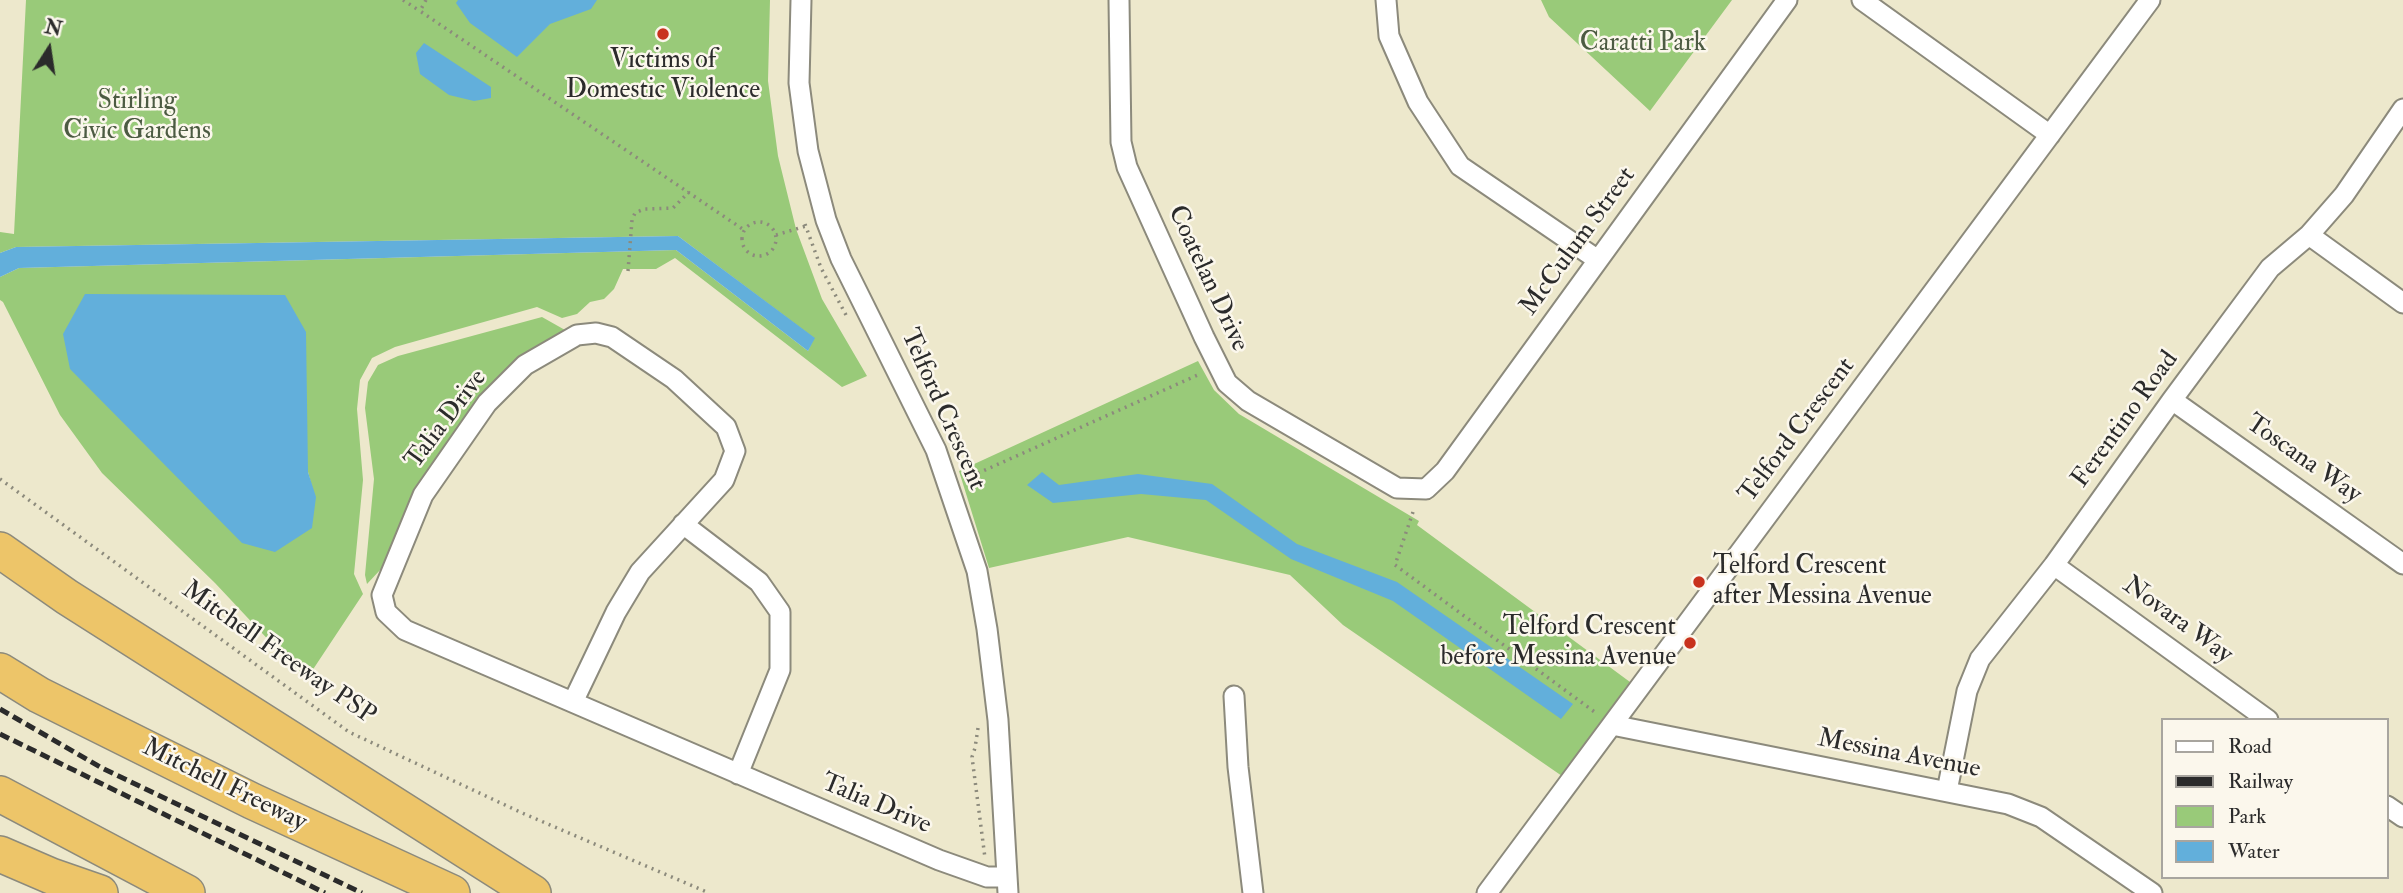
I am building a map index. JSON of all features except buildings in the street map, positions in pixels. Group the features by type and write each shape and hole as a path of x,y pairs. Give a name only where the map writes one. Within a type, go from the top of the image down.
{"highway":[{"path":"0,550 67,597 533,893"},
{"name":"Mitchell Freeway","path":"0,671 39,695 252,801 452,893"},
{"path":"0,794 187,893"},
{"path":"0,854 100,893"}],"street":[{"name":"Telford Crescent","path":"802,0 799,83 808,150 826,220 841,259 917,408 950,485 976,571 988,629 998,720 1008,885"},
{"name":"Coatelan Drive","path":"1118,0 1121,142 1127,167 1227,383 1248,401 1397,488"},
{"path":"1386,0 1390,36 1418,102 1460,166 1598,260"},
{"name":"McCulum Street","path":"1397,488 1426,489 1445,471 1787,0"},
{"path":"1862,0 2050,135"},
{"name":"Telford Crescent","path":"1487,893 2150,0"},
{"name":"Ferentino Road","path":"1948,791 1967,691 1980,660 2054,565 2270,268 2309,235 2344,195 2403,109"},
{"path":"2309,235 2403,303"},
{"name":"Talia Drive","path":"573,702 616,612 640,572 724,480 735,451 726,427 674,379 612,337 596,333 577,335 524,365 486,403 422,495 382,595 386,612 405,630 939,860 1008,885"},
{"name":"Toscana Way","path":"2172,400 2403,564"},
{"path":"683,524 759,582 780,612 779,670 738,774"},
{"name":"Novara Way","path":"2054,565 2266,718"},
{"path":"1234,696 1238,767 1253,893"},
{"name":"Messina Avenue","path":"1612,725 2008,804 2041,817 2152,893"}],"path":[{"path":"403,0 744,230"},
{"path":"420,11 426,0"},
{"path":"628,271 632,220 635,213 644,209 673,208 689,192"},
{"path":"755,222 769,224 776,235 774,248 764,256 751,254 742,243 744,230 755,222"},
{"path":"776,235 806,226"},
{"path":"950,485 1218,366"},
{"name":"Mitchell Freeway PSP","path":"0,479 349,733 520,812 709,893"},
{"path":"1413,512 1395,565 1612,725"},
{"path":"972,757 987,877"}],"green space":[{"name":"Stirling Civic Gardens","path":"26,0 770,0 768,81 778,156 796,229 822,299 867,376 842,387 675,258 656,269 623,269 614,289 604,299 590,302 577,314 562,318 537,307 395,347 372,358 360,380 357,409 363,480 354,574 363,594 306,680 215,583 102,473 60,415 0,300 0,277 19,268 676,250 808,351 814,338 678,236 16,247 0,253 0,232 14,234","holes":["70,369 308,472 315,498"]},
{"name":"Caratti Park","path":"1541,0 1732,0 1650,111 1549,17"},
{"path":"542,317 565,330 519,358 415,491 381,569 367,584 365,575 374,479 365,408 368,382 378,365 398,356"},
{"path":"1198,361 1214,390 1239,414 1419,521 1417,525 1630,682 1562,776 1343,625 1290,575 1128,537 989,568 959,471"}],"water":[{"path":"458,0 597,0 591,9 550,24 517,57 470,23 456,3"},
{"path":"424,43 491,87 491,98 474,101 449,95 420,74 416,53"},
{"path":"678,236 815,338 808,351 676,250 19,268 0,277 0,253 16,247"},
{"path":"85,294 285,295 306,332 308,472 316,497 312,528 275,552 242,543 70,369 63,334"},
{"path":"1042,472 1059,485 1138,474 1212,484 1297,544 1397,582 1573,704 1561,719 1393,601 1291,559 1206,500 1141,494 1053,503 1027,485"}],"railway":[{"path":"0,709 102,768 362,893"},
{"path":"0,734 325,893"}],"place":[{"name":"Victims of Domestic Violence","path":"663,34"},
{"name":"Telford Crescent after Messina Avenue","path":"1699,582"},
{"name":"Telford Crescent before Messina Avenue","path":"1690,643"}]}
